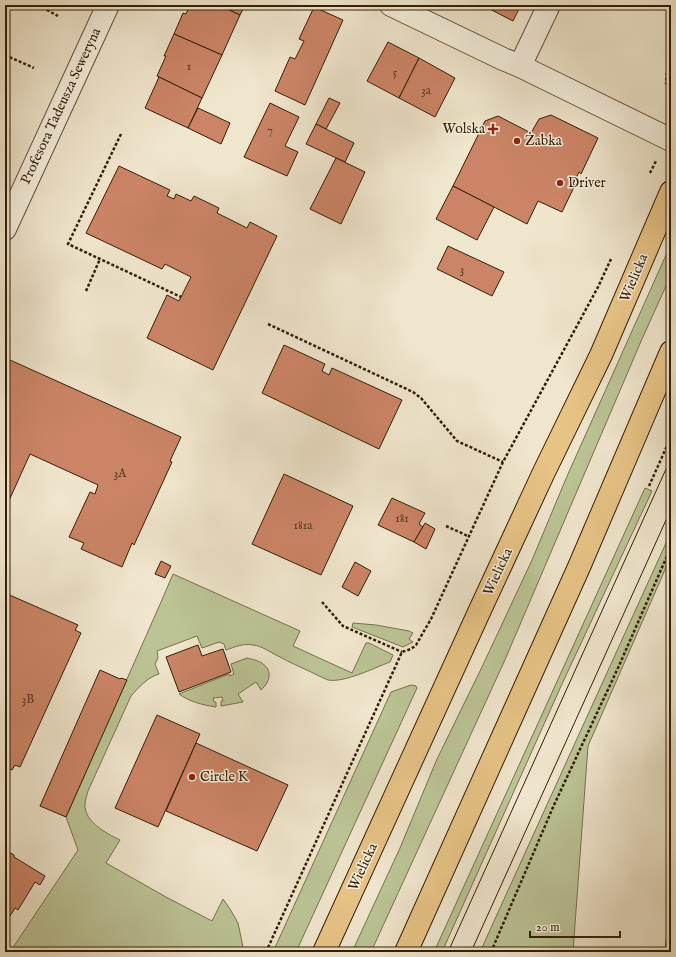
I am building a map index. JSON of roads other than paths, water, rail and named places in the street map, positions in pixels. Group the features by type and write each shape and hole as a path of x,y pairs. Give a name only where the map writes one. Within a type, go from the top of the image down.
{"main road":[{"name":"Wielicka","path":"324,952 544,472 601,355 671,192"},
{"path":"406,952 576,574 671,352"}],"street":[{"name":"Profesora Tadeusza Seweryna","path":"5,229 108,5"},
{"path":"390,5 520,66 671,140"},
{"path":"520,66 549,5"}],"tram line":[{"path":"448,952 671,458"},
{"path":"471,952 671,509"}],"place":[{"name":"Wolska","path":"493,129"},
{"name":"Żabka","path":"517,141"},
{"name":"Driver","path":"560,183"},
{"name":"Circle K","path":"192,777"}]}
